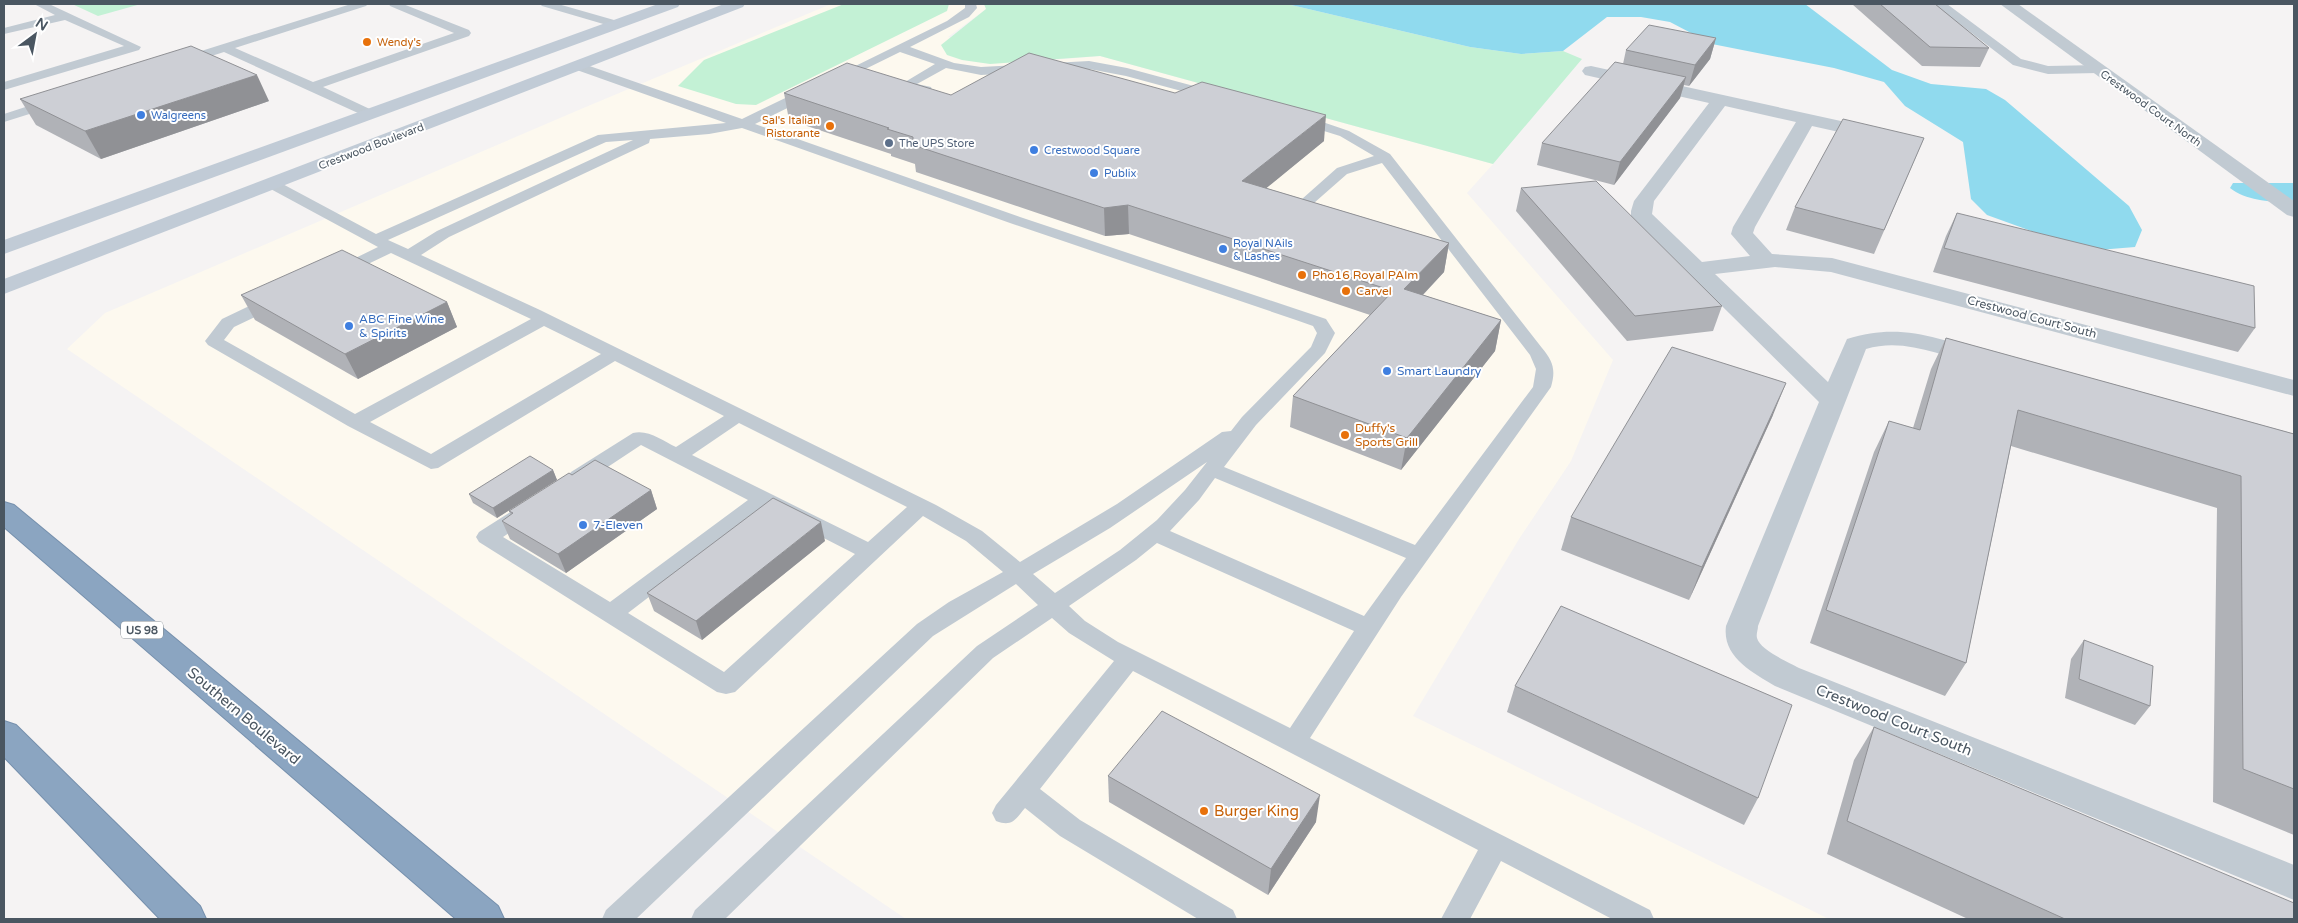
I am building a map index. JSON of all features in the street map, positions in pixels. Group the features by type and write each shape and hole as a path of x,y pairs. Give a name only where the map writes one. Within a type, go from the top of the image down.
{"highway":[{"name":"Southern Boulevard","path":"4,512 484,919"},
{"path":"4,735 186,919"}],"main road":[{"path":"4,247 672,4"},
{"name":"Crestwood Boulevard","path":"4,287 737,4"}],"street":[{"name":"Crestwood Court North","path":"2008,4 2294,211"},
{"path":"1591,71 1888,137"},
{"path":"1720,100 1644,201 1641,210 1642,216 1833,401"},
{"path":"1768,261 1746,240 1742,234 1744,226 1807,119"},
{"name":"Crestwood Court South","path":"1697,269 1768,261 1796,260 1832,264 2294,388"},
{"name":"Crestwood Court South","path":"1998,364 1912,339 1886,337 1868,339 1856,344 1742,626 1741,638 1749,651 1766,665 1787,677 2294,883"}],"lane":[{"path":"4,86 134,47 40,4"},
{"path":"172,64 226,49 362,4"},
{"path":"312,87 465,33 394,4"},
{"path":"546,4 617,24"},
{"path":"326,278 392,248 604,138 744,124 965,15 971,8 970,4"},
{"path":"1940,4 2016,62 2048,70 2098,69"},
{"path":"4,31 67,16"},
{"path":"900,48 946,63 981,71 1089,65 1127,72 1223,98"},
{"path":"226,49 369,114"},
{"path":"943,95 906,84 946,63"},
{"path":"578,66 1007,217 1320,323 1326,333 1319,349 1249,421 1192,495 1154,533 1128,555 985,652 705,919"},
{"path":"977,84 1002,70"},
{"path":"4,118 69,97"},
{"path":"1281,114 1345,132 1365,142 1385,157 1545,363 1547,373 1542,387 1369,628 1294,742"},
{"path":"392,248 443,234 655,134"},
{"path":"1301,207 1342,171 1385,157"},
{"path":"272,184 392,248 544,319 921,506 974,536 1077,627 1130,658 1640,919"},
{"path":"290,294 228,323 214,341 355,422 431,463 614,354"},
{"path":"355,422 544,319"},
{"path":"678,456 738,415"},
{"path":"616,919 925,630 949,612 1078,538 1160,486 1249,421"},
{"path":"870,552 640,438 486,537 726,685 921,506"},
{"path":"1212,469 1420,555"},
{"path":"611,614 764,498"},
{"path":"1154,533 1369,628"},
{"path":"1005,813 1130,658"},
{"path":"1023,791 1070,828 1223,919"},
{"path":"1455,919 1495,845"}],"shaded area":[{"name":"Crestwood Square","path":"831,4 984,4 986,9 948,37 1029,62 1100,56 1493,164 1467,193 1613,360 1571,461 1519,539 1413,716 1829,919 906,919 67,349 105,313"}],"green space":[{"path":"72,4 141,4 98,16"},
{"path":"844,4 949,4 947,11 756,105 736,104 678,86 704,60"},
{"path":"984,4 1287,4 1470,47 1521,54 1563,51 1582,59 1493,164 1100,56 990,64 962,60 947,55 941,45 986,9"}],"water":[{"path":"1287,4 1805,4 1892,70 1931,84 1986,89 2005,100 2129,206 2142,230 2135,247 2086,251 1987,215 1971,199 1963,142 1905,106 1884,82 1834,68 1712,44 1670,22 1641,17 1607,17 1563,51 1521,54 1470,47"},
{"path":"2233,183 2294,183 2294,204 2244,196 2230,188"}],"building":[{"path":"1880,4 1935,4 1989,48 1930,47"},
{"path":"1649,25 1716,38 1695,65 1626,50"},
{"path":"191,46 257,75 85,131 20,99"},
{"path":"1029,53 1175,93 1202,82 1326,115 1242,181 1449,243 1404,289 1501,320 1407,438 1293,396 1393,291 1128,205 1104,208 913,145 913,137 784,93 847,63 951,95"},
{"path":"1615,62 1686,77 1620,162 1542,143"},
{"path":"1843,119 1924,138 1884,230 1795,207"},
{"path":"1596,181 1722,306 1635,316 1521,188"},
{"path":"1957,213 2254,286 2255,328 1944,248"},
{"path":"342,250 447,302 345,354 241,295"},
{"path":"1946,338 2294,434 2294,789 2243,769 2241,476 2018,410 1966,663 1826,610 1889,421 1920,430"},
{"path":"1672,347 1786,383 1702,567 1571,517"},
{"path":"530,456 553,470 493,508 469,494"},
{"path":"595,460 651,490 558,554 502,521 513,513 509,511 569,473 572,475"},
{"path":"773,498 821,522 696,621 647,593"},
{"path":"1561,606 1792,705 1758,798 1515,686"},
{"path":"2084,640 2153,666 2150,706 2079,679"},
{"path":"1162,711 1320,795 1271,869 1108,776"},
{"path":"1874,727 2294,903 2294,919 2065,919 1847,821"}],"place":[{"name":"Wendy's","path":"367,42"},
{"name":"Walgreens","path":"141,115"},
{"name":"Sal's Italian Ristorante","path":"830,126"},
{"name":"The UPS Store","path":"889,143"},
{"name":"Crestwood Square","path":"1034,150"},
{"name":"Publix","path":"1094,173"},
{"name":"Royal NAils & Lashes","path":"1223,249"},
{"name":"Pho16 Royal PAlm","path":"1302,275"},
{"name":"Carvel","path":"1346,291"},
{"name":"ABC Fine Wine & Spirits","path":"349,326"},
{"name":"Smart Laundry","path":"1387,371"},
{"name":"Duffy's Sports Grill","path":"1345,435"},
{"name":"7-Eleven","path":"583,525"},
{"name":"Burger King","path":"1204,811"}]}
